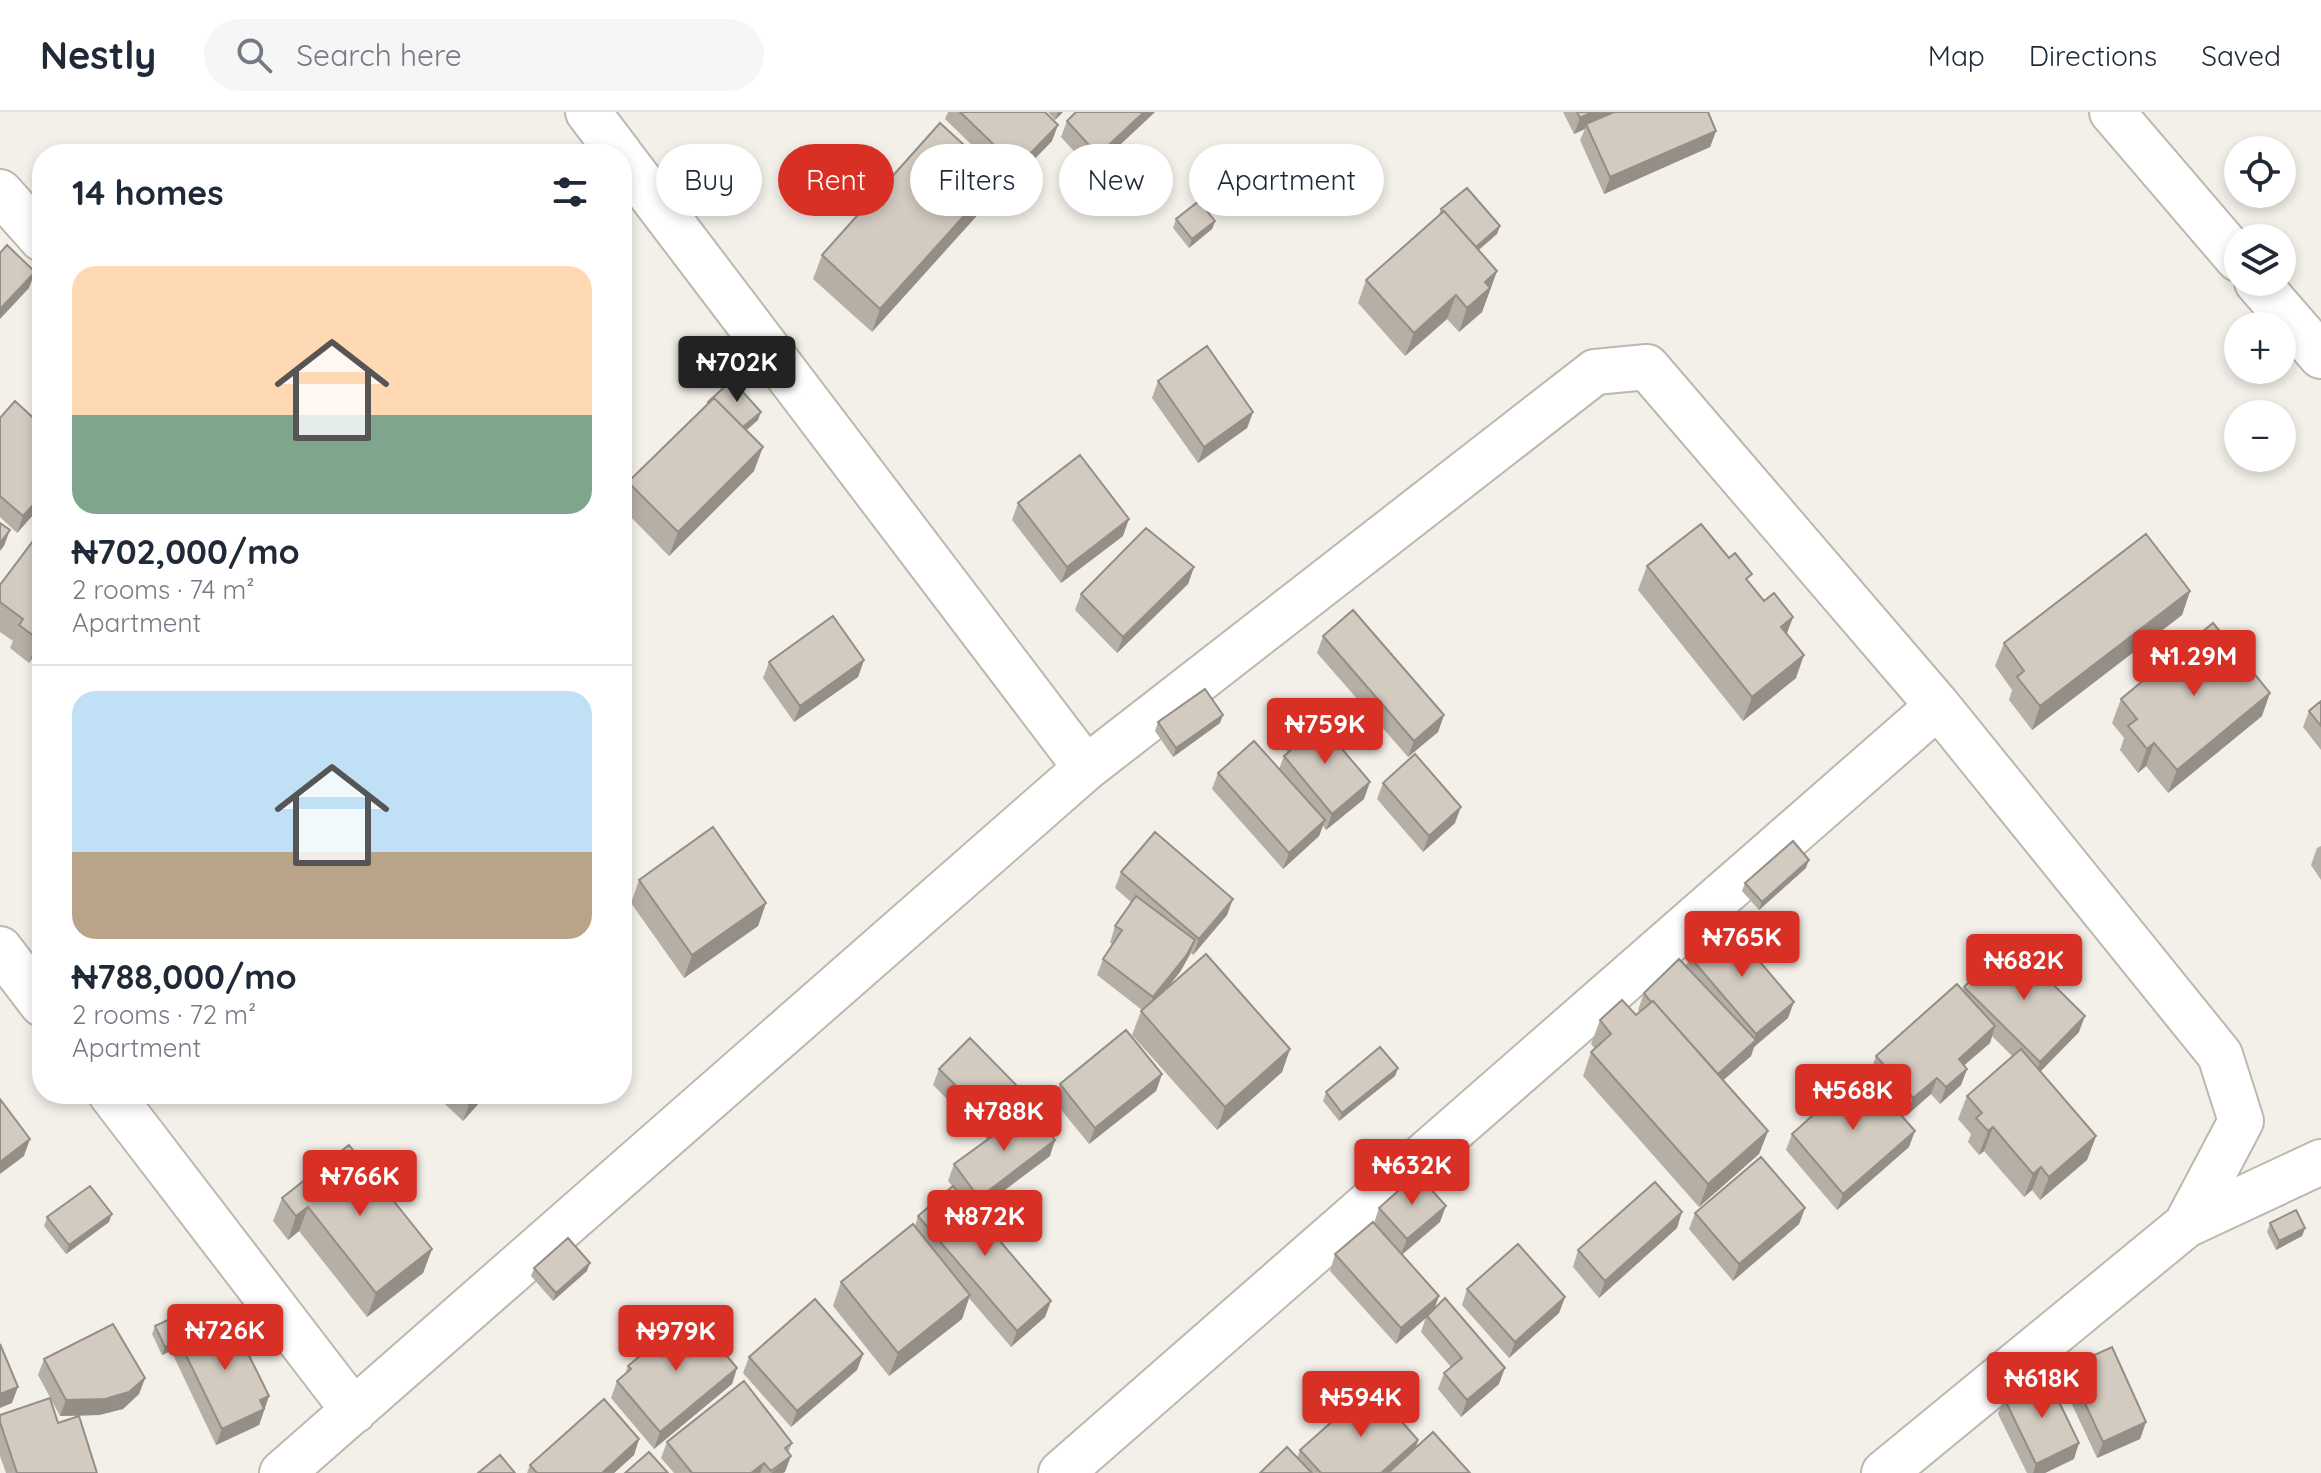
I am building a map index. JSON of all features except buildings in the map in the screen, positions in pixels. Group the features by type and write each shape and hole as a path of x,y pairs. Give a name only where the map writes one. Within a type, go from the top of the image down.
{"street":[{"path":"588,112 612,144"},
{"path":"2112,112 2224,243"},
{"path":"632,170 1086,768"},
{"path":"0,192 32,228"},
{"path":"2269,296 2321,356"},
{"path":"282,1473 1086,768 1595,372 1647,367 1938,706 2220,1055 2241,1121 2186,1225"},
{"path":"1061,1473 1938,706"},
{"path":"0,949 32,991"},
{"path":"119,1104 354,1411"},
{"path":"1884,1473 2186,1225 2321,1162"}]}
